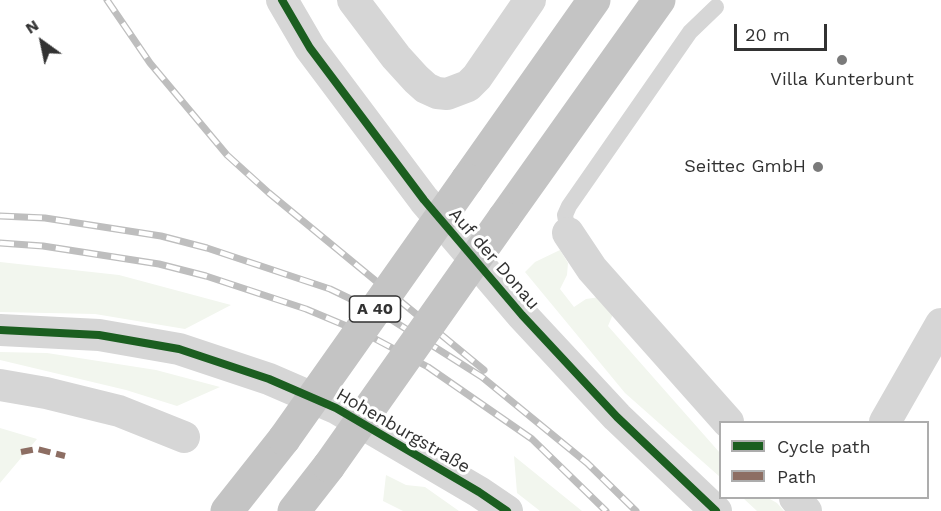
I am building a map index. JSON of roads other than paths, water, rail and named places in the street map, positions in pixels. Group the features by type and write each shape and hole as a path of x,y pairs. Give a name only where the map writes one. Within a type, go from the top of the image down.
{"highway":[{"name":"A 40","path":"227,511 284,439 594,0"},
{"name":"A 40","path":"294,511 329,466 659,0"}],"street":[{"name":"Auf der Donau","path":"282,0 309,48 423,200 522,315 617,417 717,511"},
{"path":"353,0 396,57 426,88 437,93 456,91 468,86 477,77 530,0"},
{"path":"568,233 592,269 726,421"},
{"path":"886,421 941,324"},
{"name":"Hohenburgstraße","path":"0,330 99,335 179,349 269,379 336,408 479,492 507,511"},
{"path":"0,385 46,393 119,411 184,437"}],"lane":[{"path":"568,233 565,215 569,206 690,32 716,7"}],"railway":[{"path":"107,0 150,63 227,155 269,193 484,370"},
{"path":"0,216 45,218 161,236 207,248 330,289 384,315 482,377 587,463 636,511"},
{"path":"0,243 43,246 159,264 206,276 306,309 368,335 428,367 532,439 606,511"}],"place":[{"name":"Villa Kunterbunt","path":"842,60"},
{"name":"Seittec GmbH","path":"818,167"}]}
